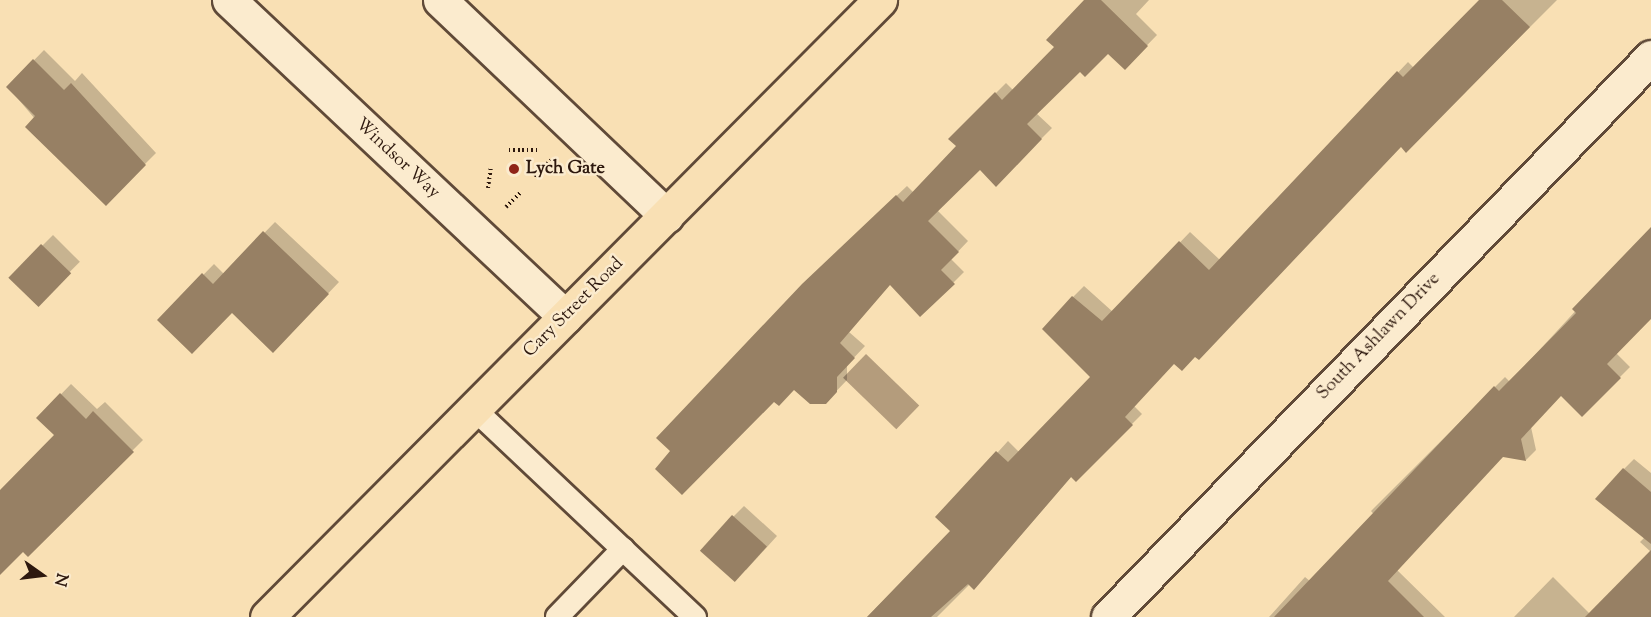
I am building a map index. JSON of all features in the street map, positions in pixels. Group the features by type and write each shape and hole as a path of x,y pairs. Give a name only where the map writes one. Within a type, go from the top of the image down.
{"main road":[{"name":"Cary Street Road","path":"267,617 880,0"}],"street":[{"name":"Windsor Way","path":"229,0 565,317"},
{"path":"440,0 667,216"},
{"name":"South Ashlawn Drive","path":"1108,617 1651,57"}],"lane":[{"path":"473,408 695,617"},
{"path":"557,617 623,549"}],"path":[{"path":"509,150 525,147 551,160"}],"shaded area":[{"path":"866,354 919,405 896,429 843,378"}],"building":[{"path":"1084,0 1101,0 1148,46 1125,70 1108,54 1085,77 1080,72 1027,124 1042,139 996,187 980,170 928,221 959,252 941,270 955,284 920,317 890,285 840,343 855,358 837,377 837,392 826,404 810,404 794,390 779,406 774,402 682,495 655,469 670,451 656,438 802,284 896,195 903,202 956,146 948,139 995,92 1002,100 1054,47 1046,40"},
{"path":"1479,0 1502,0 1530,27 1406,153 1401,147 1199,360 1195,357 1182,371 1174,364 1125,417 1133,425 1076,482 1071,477 974,590 968,584 931,617 867,617 950,531 935,517 996,451 1008,462 1090,377 1042,329 1072,296 1102,321 1179,241 1209,270 1397,71 1403,77"},
{"path":"33,59 64,90 71,83 146,165 106,206 25,127 35,116 6,87"},
{"path":"1651,227 1651,319 1607,364 1621,378 1582,417 1561,396 1521,439 1526,461 1503,457 1388,581 1424,617 1274,617 1494,386 1499,391 1576,313 1572,309"},
{"path":"263,231 329,294 273,353 232,313 192,354 157,320 202,273 213,284"},
{"path":"41,244 71,273 39,307 8,278"},
{"path":"60,393 86,419 93,411 134,452 28,557 23,552 0,575 0,490 54,435 36,418"},
{"path":"1623,468 1651,492 1651,544 1595,499"},
{"path":"732,515 767,546 735,582 700,551"},
{"path":"1651,550 1651,617 1585,617"}],"place":[{"name":"Lych Gate","path":"514,169"}]}
